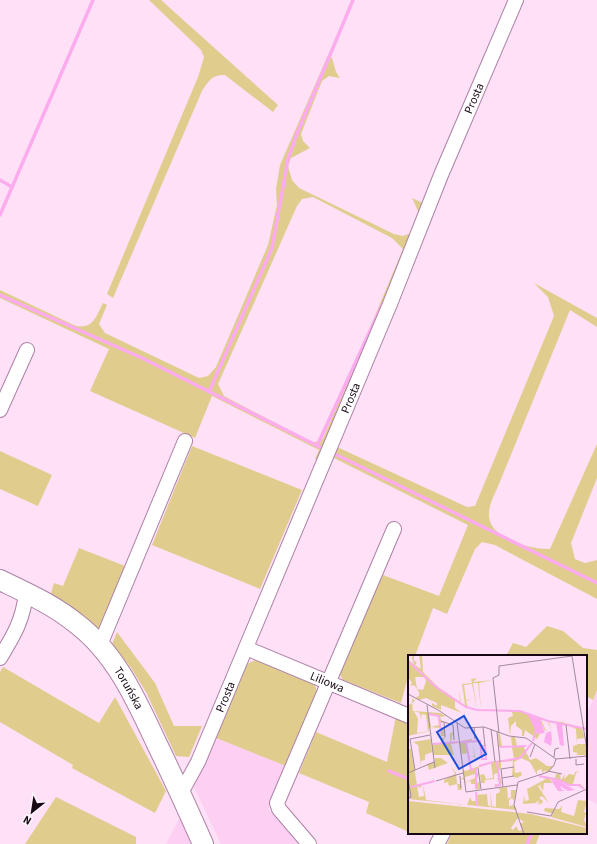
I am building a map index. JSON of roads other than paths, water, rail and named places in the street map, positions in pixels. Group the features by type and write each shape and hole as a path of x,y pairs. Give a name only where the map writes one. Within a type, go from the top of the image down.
{"main road":[{"name":"Toruńska","path":"0,580 58,610 78,624 100,645 120,671 139,706 181,793 203,844"}],"street":[{"name":"Prosta","path":"181,793 198,762 390,304 441,175 516,0"},
{"path":"0,410 27,350"},
{"path":"100,645 185,441"},
{"path":"309,844 279,809 277,803 394,529"},
{"path":"0,658 18,628 24,611 26,593"},
{"name":"Liliowa","path":"246,648 408,716"},
{"path":"438,844 443,834"}],"waterway":[{"path":"0,215 93,0"},
{"path":"209,392 272,248 288,159 296,136 353,0"},
{"path":"0,180 12,187"},
{"path":"0,295 142,358 320,447"},
{"path":"317,446 383,303"},
{"path":"337,455 597,583"},
{"path":"389,771 408,779"},
{"path":"527,844 532,834"}]}
